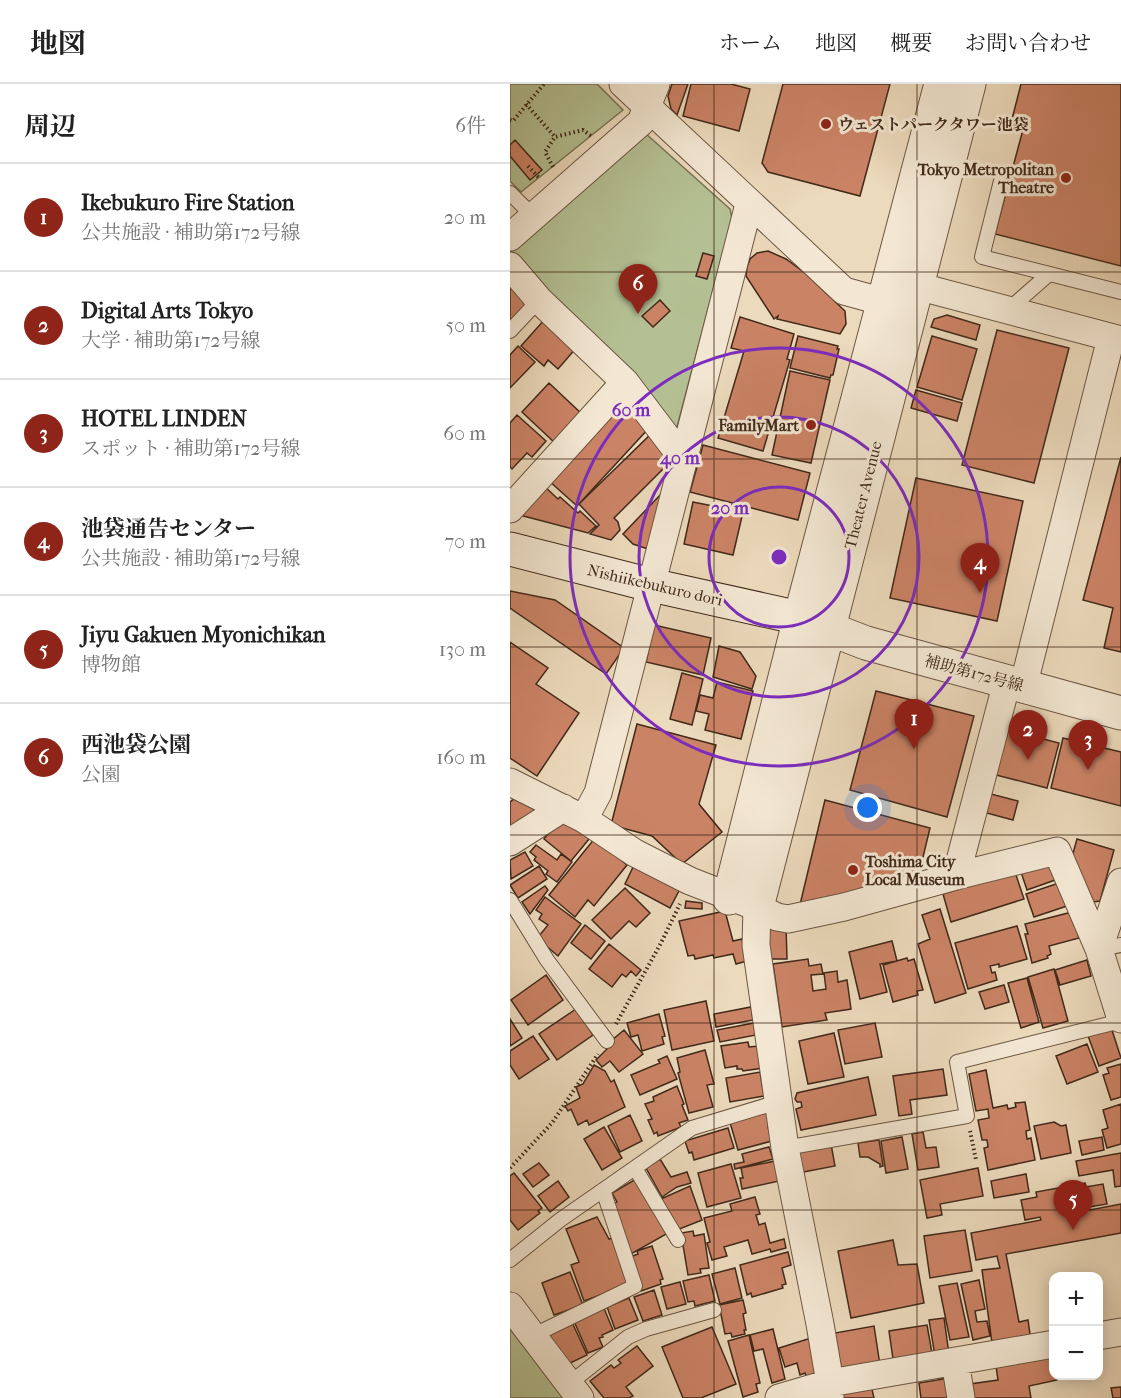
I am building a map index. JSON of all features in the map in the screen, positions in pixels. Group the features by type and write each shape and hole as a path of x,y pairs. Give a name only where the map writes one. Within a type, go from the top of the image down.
{"street":[{"path":"623,84 652,96 749,204 844,291 884,302 917,286 1116,339 1015,685 956,876"},
{"name":"Theater Avenue","path":"743,902 814,623 884,302 941,84"},
{"name":"Theater Avenue","path":"814,623 917,286 969,84"},
{"path":"510,237 641,122 652,96"},
{"path":"510,842 574,813 598,793 749,204"},
{"path":"510,266 539,300 625,382 684,460"},
{"path":"516,497 625,382"},
{"name":"Nishiikebukuro dori","path":"510,549 814,623"},
{"name":"補助第172号線","path":"814,623 866,643 1121,713"},
{"path":"510,782 574,813 636,852 690,881 777,917 788,919 844,907 1057,851 1110,947"},
{"path":"1121,882 1110,947 1121,1020"},
{"path":"743,902 756,945 785,1148 820,1324 830,1391"},
{"path":"510,1306 574,1391"},
{"path":"1103,1335 1121,1332"},
{"path":"779,1398 830,1391 955,1361 1049,1345"},
{"path":"955,1361 961,1398"}],"lane":[{"path":"1003,173 982,257 1121,292"},
{"path":"510,193 533,216"},
{"path":"1008,310 1049,274"},
{"path":"510,331 539,300"},
{"path":"510,900 547,960 606,1041"},
{"path":"785,1148 967,1116 957,1062 1121,1020"},
{"path":"510,1260 560,1220 692,1128 778,1102"},
{"path":"635,1168 678,1240"},
{"path":"534,1335 636,1286 603,1190"},
{"path":"574,1391 628,1337 646,1329 714,1310"}],"path":[{"path":"510,120 513,121 544,84"},
{"path":"526,104 555,136"},
{"path":"557,175 545,152 555,136 583,130 599,141"},
{"path":"528,166 545,184"},
{"path":"969,1128 976,1160"}],"green space":[{"path":"510,84 597,84 623,110 521,192 510,181"},
{"path":"645,133 730,209 732,218 677,427 664,421 511,257 510,243"},
{"path":"510,1317 570,1398 510,1398"}],"building":[{"path":"672,84 688,84 677,115 671,109 668,96"},
{"path":"691,84 731,84 750,89 739,131 683,116"},
{"name":"ウェストパークタワー池袋","path":"783,84 890,84 860,196 768,172 762,163"},
{"name":"Tokyo Metropolitan Theatre","path":"1021,84 1121,84 1121,266 995,234 1025,122 1012,119"},
{"path":"515,140 542,170 530,180 510,156 510,145"},
{"path":"768,251 786,259 805,273 845,311 846,324 840,334 777,319 778,316 774,319 746,276 750,259 757,253"},
{"path":"703,253 714,256 707,279 696,276"},
{"path":"510,283 530,301 510,322"},
{"path":"660,300 670,311 653,327 642,316"},
{"path":"947,315 980,325 976,340 931,327 934,319"},
{"path":"740,317 794,334 787,359 790,360 763,451 718,438 744,351 731,348"},
{"path":"545,319 577,347 558,369 548,360 544,366 521,346"},
{"path":"997,330 1069,348 1034,483 962,465"},
{"path":"798,336 838,346 833,375 830,378 790,368"},
{"path":"932,336 977,349 962,400 917,387"},
{"path":"518,346 535,362 510,388 510,355"},
{"path":"790,371 830,380 811,463 772,455"},
{"path":"549,383 583,415 556,444 522,412"},
{"path":"916,390 962,403 957,421 911,408"},
{"path":"620,402 649,428 577,506 548,480"},
{"path":"517,415 546,441 532,457 527,453 512,469 510,467 510,423"},
{"path":"651,434 667,455 660,462 665,467 614,518 620,530 611,540 590,534 599,525 579,504"},
{"path":"703,445 810,473 798,520 690,492"},
{"path":"1121,457 1121,652 1104,648 1113,608 1083,600"},
{"path":"916,478 1023,501 997,621 890,598"},
{"path":"543,485 558,499 560,497 578,513 580,511 596,526 588,533 516,514"},
{"path":"662,493 648,549 633,544 623,534"},
{"path":"693,502 743,512 733,555 684,544"},
{"path":"510,591 555,600 624,648 606,674 510,608"},
{"path":"654,625 711,638 703,675 646,662"},
{"path":"510,642 548,668 536,684 579,713 537,776 510,758"},
{"path":"719,646 740,652 756,676 752,689 713,677"},
{"path":"682,673 703,679 692,725 670,719"},
{"path":"717,682 753,691 741,739 705,730 709,714 696,711 700,695 713,698"},
{"path":"876,691 974,716 947,817 850,790"},
{"path":"637,724 716,745 699,804 722,832 682,864 652,836 611,825"},
{"path":"1008,730 1059,743 1047,788 996,775"},
{"path":"1063,738 1121,752 1121,806 1051,788"},
{"path":"987,793 1018,801 1013,820 983,812"},
{"path":"514,799 536,810 510,827 510,802"},
{"path":"825,800 930,828 918,878 798,913"},
{"path":"565,820 589,839 571,861 544,839 558,821"},
{"path":"595,838 627,865 594,906 588,900 575,917 549,895"},
{"path":"1077,839 1114,850 1100,901 1093,902 1072,857"},
{"path":"536,845 557,860 561,854 572,862 557,882 546,874 548,871 534,860 536,857 530,852"},
{"path":"525,852 533,866 511,879 510,860"},
{"path":"635,863 681,887 670,908 625,884"},
{"path":"539,866 547,879 518,898 510,885"},
{"path":"1050,866 1058,879 1027,890 1020,869"},
{"path":"1015,872 1024,899 951,922 943,894"},
{"path":"1068,880 1076,903 1034,917 1026,894"},
{"path":"545,886 548,890 530,914 522,902"},
{"path":"625,888 650,913 636,927 629,921 611,939 592,920"},
{"path":"545,897 581,924 558,956 544,944 539,936 548,925 539,919 542,914 536,910"},
{"path":"686,901 702,903 702,909 685,908"},
{"path":"940,909 966,993 935,1003 918,944 930,939 922,915"},
{"path":"725,911 733,941 742,939 747,961 736,964 733,954 695,959 694,955 688,956 679,921"},
{"path":"1072,912 1079,938 1049,946 1051,954 1047,956 1048,958 1032,963 1025,924"},
{"path":"585,925 605,941 591,959 571,943"},
{"path":"786,926 787,959 766,959 765,927"},
{"path":"1017,926 1027,959 999,967 999,964 990,966 997,980 968,989 955,943"},
{"path":"892,941 897,961 880,964 887,992 860,999 849,952"},
{"path":"609,944 641,970 636,976 631,971 626,977 622,974 612,987 589,969"},
{"path":"907,958 908,961 914,959 923,990 917,991 918,995 893,1002 883,965"},
{"path":"808,959 809,966 821,964 823,974 811,975 813,991 826,989 824,973 837,971 838,982 847,980 851,1009 825,1013 827,1020 782,1027 773,964"},
{"path":"1087,960 1091,976 1060,985 1055,970"},
{"path":"1054,969 1068,1021 1043,1028 1028,977"},
{"path":"546,975 563,1000 528,1025 511,1000"},
{"path":"1027,978 1039,1022 1021,1028 1008,983"},
{"path":"1004,985 1009,1002 985,1009 979,992"},
{"path":"706,1001 714,1041 672,1050 664,1010"},
{"path":"751,1007 753,1020 716,1027 714,1014"},
{"path":"576,1009 593,1035 557,1060 539,1034"},
{"path":"659,1014 665,1036 662,1037 664,1044 642,1051 638,1035 631,1037 627,1023"},
{"path":"510,1019 522,1038 510,1046"},
{"path":"754,1023 756,1035 720,1042 717,1030"},
{"path":"875,1023 882,1057 845,1064 838,1030"},
{"path":"1110,1024 1121,1058 1099,1066 1087,1033"},
{"path":"624,1030 643,1054 619,1072 610,1061 602,1067 596,1060 607,1049 605,1046"},
{"path":"834,1033 844,1077 808,1084 799,1041"},
{"path":"533,1036 549,1059 519,1079 510,1065 510,1051"},
{"path":"748,1042 749,1047 759,1046 763,1068 743,1071 737,1069 737,1066 725,1068 721,1046"},
{"path":"1087,1044 1098,1072 1067,1084 1056,1056"},
{"path":"705,1050 714,1084 707,1085 713,1107 689,1113 678,1073 680,1072 677,1058"},
{"path":"667,1056 677,1079 640,1095 631,1075 660,1063 658,1060"},
{"path":"1121,1064 1121,1097 1111,1100 1103,1075 1109,1073 1107,1068"},
{"path":"594,1065 605,1071 611,1082 614,1080 625,1107 589,1125 587,1120 578,1125 571,1109 568,1111 565,1106 580,1098 576,1087 583,1084"},
{"path":"943,1069 947,1095 910,1100 912,1114 899,1116 893,1076"},
{"path":"986,1070 993,1108 1007,1105 1008,1109 1016,1107 1015,1103 1025,1102 1030,1130 1026,1131 1027,1139 1031,1138 1035,1160 988,1170 984,1148 988,1147 987,1140 982,1140 978,1120 989,1118 988,1109 976,1111 969,1074"},
{"path":"760,1072 764,1096 730,1102 726,1078"},
{"path":"868,1077 876,1115 801,1130 796,1109 802,1107 801,1102 795,1099 797,1093"},
{"path":"677,1086 688,1120 679,1123 681,1127 658,1136 657,1132 654,1134 648,1120 652,1119 645,1104 654,1101 653,1097"},
{"path":"1121,1104 1121,1144 1107,1148 1102,1130 1108,1128 1103,1110"},
{"path":"768,1109 773,1125 768,1127 772,1141 738,1150 729,1119"},
{"path":"630,1115 642,1141 620,1152 608,1126"},
{"path":"1054,1122 1061,1126 1066,1125 1071,1153 1041,1159 1034,1126"},
{"path":"604,1127 622,1158 602,1170 584,1139"},
{"path":"728,1128 734,1148 694,1160 685,1141"},
{"path":"923,1132 926,1148 936,1147 939,1167 918,1170 912,1134"},
{"path":"902,1137 908,1169 886,1173 881,1141"},
{"path":"1102,1137 1104,1150 1082,1155 1079,1141"},
{"path":"879,1140 883,1166 880,1167 880,1164 868,1157 860,1157 858,1143"},
{"path":"831,1144 835,1166 798,1173 797,1151"},
{"path":"769,1147 773,1159 735,1169 734,1164 744,1162 742,1154"},
{"path":"1121,1153 1121,1186 1115,1187 1113,1170 1079,1176 1076,1161"},
{"path":"660,1159 671,1177 687,1172 691,1183 677,1187 662,1197 646,1168"},
{"path":"775,1161 779,1181 742,1189 741,1168"},
{"path":"539,1163 549,1175 533,1187 523,1174"},
{"path":"731,1164 741,1198 707,1207 698,1173"},
{"path":"978,1168 983,1196 940,1204 942,1215 927,1218 920,1180"},
{"path":"514,1173 542,1208 538,1211 540,1213 518,1230 510,1220 510,1176"},
{"path":"1026,1174 1029,1192 994,1198 991,1181"},
{"path":"636,1179 668,1233 631,1254 611,1205 617,1202 612,1193"},
{"path":"558,1181 569,1197 550,1212 538,1196"},
{"path":"1085,1183 1086,1187 1103,1184 1107,1204 1089,1207 1090,1210 1121,1204 1121,1233 1006,1254 1019,1322 1028,1320 1031,1341 993,1350 982,1270 1000,1268 997,1256 976,1260 971,1233 1041,1220 1040,1217 1025,1220 1021,1200 1037,1197 1036,1192"},
{"path":"690,1186 702,1220 677,1230 674,1229 661,1199"},
{"path":"755,1197 760,1214 756,1215 759,1225 765,1223 770,1243 784,1239 786,1248 752,1254 748,1240 724,1247 727,1256 712,1260 704,1218 732,1211 730,1204"},
{"path":"597,1217 609,1239 616,1237 630,1284 584,1301 571,1265 579,1262 566,1229"},
{"path":"965,1230 972,1271 930,1278 924,1236"},
{"path":"693,1231 694,1236 704,1234 709,1268 700,1269 701,1273 688,1275 681,1233"},
{"path":"893,1240 898,1265 917,1264 924,1303 851,1318 838,1251"},
{"path":"652,1246 663,1279 660,1280 661,1284 641,1291 630,1257 638,1254 637,1251"},
{"path":"788,1252 791,1265 782,1268 786,1284 782,1285 783,1288 752,1297 751,1293 747,1295 740,1265"},
{"path":"735,1268 742,1298 720,1304 712,1274"},
{"path":"570,1272 583,1305 554,1315 542,1283"},
{"path":"709,1275 715,1301 695,1306 694,1301 688,1302 683,1281"},
{"path":"979,1280 985,1309 975,1311 977,1322 987,1321 990,1336 973,1340 961,1284"},
{"path":"680,1282 686,1304 667,1309 661,1287"},
{"path":"957,1283 969,1337 950,1340 939,1286"},
{"path":"654,1290 662,1315 643,1321 634,1297"},
{"path":"629,1298 638,1320 615,1329 607,1307"},
{"path":"743,1300 746,1313 743,1314 745,1334 732,1337 731,1333 725,1334 719,1305"},
{"path":"603,1306 613,1330 599,1338 603,1347 588,1353 573,1319"},
{"path":"944,1318 949,1354 935,1356 929,1320"},
{"path":"571,1320 587,1355 568,1364 543,1333"},
{"path":"927,1325 932,1353 893,1359 889,1331"},
{"path":"874,1326 880,1365 841,1371 835,1333"},
{"path":"712,1327 736,1384 701,1398 683,1398 662,1347"},
{"path":"773,1329 785,1379 772,1383 763,1349 754,1351 750,1335"},
{"path":"749,1335 760,1383 756,1384 758,1392 743,1397 728,1341"},
{"path":"811,1338 815,1376 807,1378 805,1373 800,1375 797,1363 785,1367 779,1348"},
{"path":"637,1346 653,1366 626,1387 633,1396 604,1398 590,1381 611,1365 614,1368 621,1363 618,1360"},
{"path":"1049,1357 1049,1380 1057,1380 1029,1386 1031,1398 972,1398 970,1384 998,1380 996,1366"},
{"path":"949,1378 952,1398 921,1398 919,1383"},
{"path":"871,1385 874,1398 842,1398 841,1392"},
{"path":"1121,1387 1121,1398 1113,1398 1111,1388"}],"place":[{"name":"ウェストパークタワー池袋","path":"826,124"},
{"name":"Tokyo Metropolitan Theatre","path":"1066,178"},
{"name":"西池袋公園","path":"638,314"},
{"name":"FamilyMart","path":"811,425"},
{"name":"池袋通告センター","path":"980,593"},
{"name":"Ikebukuro Fire Station","path":"914,749"},
{"name":"Digital Arts Tokyo","path":"1028,760"},
{"name":"HOTEL LINDEN","path":"1088,770"},
{"name":"Toshima City Local Museum","path":"853,870"},
{"name":"Jiyu Gakuen Myonichikan","path":"1073,1230"}]}
